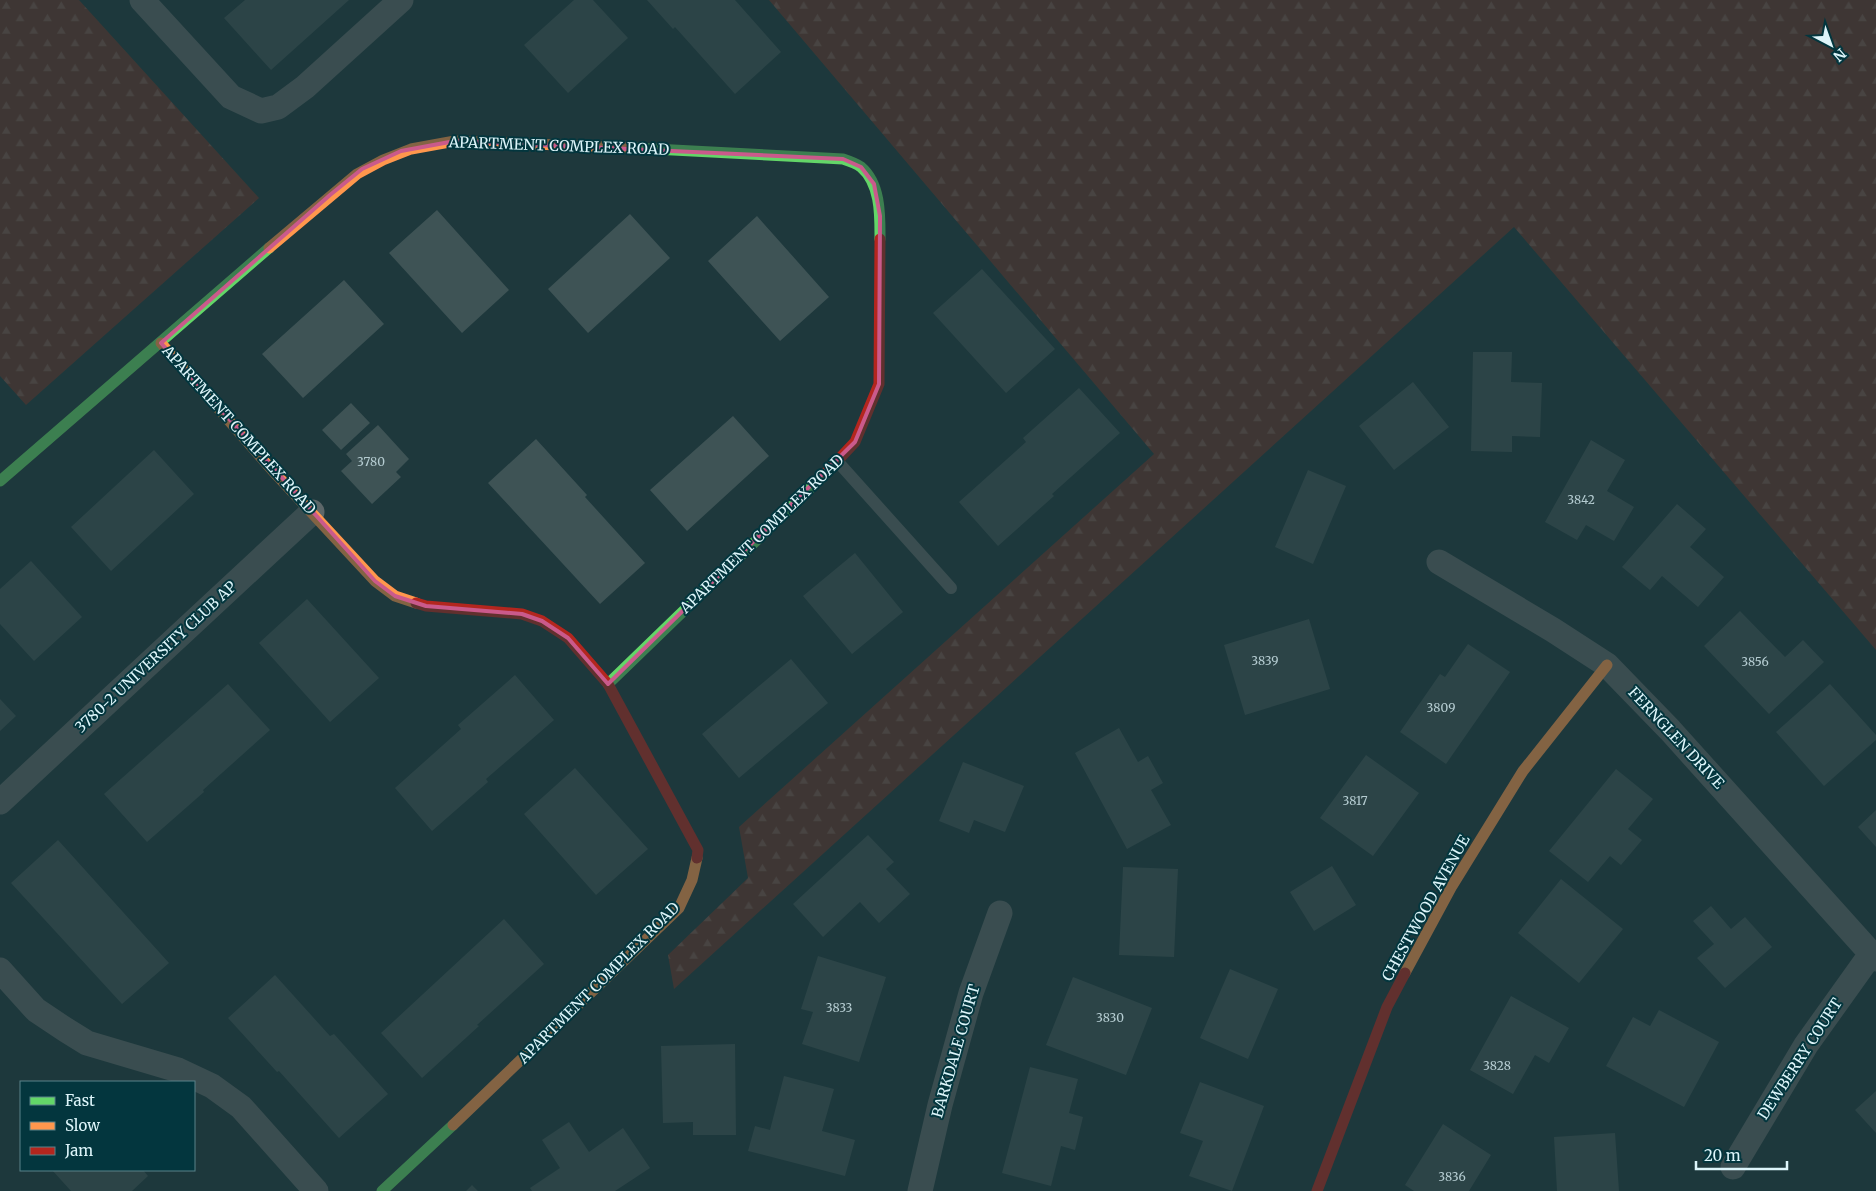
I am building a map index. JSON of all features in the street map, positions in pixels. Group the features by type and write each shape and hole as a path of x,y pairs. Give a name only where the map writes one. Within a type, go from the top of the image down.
{"street":[{"path":"142,0 231,97 261,110 278,107 305,87 401,0"},
{"name":"APARTMENT COMPLEX ROAD","path":"382,1191 679,908 690,891 696,870 698,850 608,684 568,638 542,621 522,614 426,606 395,596 375,581 272,470 160,343 362,169 410,149 434,143 455,141 843,159 861,167 874,184 880,216 879,384 855,442 838,462 608,684"},
{"path":"0,481 160,343"},
{"name":"3780-2 UNIVERSITY CLUB AP","path":"0,802 312,512"},
{"name":"FERNGLEN DRIVE","path":"1439,562 1553,630 1607,665 1670,730 1874,956"},
{"name":"CHESTWOOD AVENUE","path":"1317,1191 1387,1007 1452,886 1523,771 1607,665"},
{"name":"BARKDALE COURT","path":"920,1191 940,1105 971,994 1000,912"},
{"name":"DEWBERRY COURT","path":"1733,1167 1806,1045 1874,956"},
{"path":"0,970 36,1010 87,1042 178,1070 212,1086 241,1107 316,1191"}],"lane":[{"path":"838,462 951,588"}],"highlighted area":[{"path":"455,141 843,159 861,167 874,184 880,216 879,384 855,442 608,684 568,638 542,621 522,614 426,606 395,596 375,581 161,343 330,195 362,169 401,151"}],"green space":[{"path":"0,0 79,0 259,198 26,405 0,376"},
{"path":"769,0 1876,0 1876,650 1514,227 674,989 668,955 748,878 739,827 1154,454"}],"building":[{"path":"245,0 349,0 271,70 224,18"},
{"path":"574,0 593,0 628,38 568,93 524,45"},
{"path":"647,0 735,0 781,52 735,94 675,27 673,29"},
{"path":"437,210 509,290 462,333 389,253"},
{"path":"630,214 670,258 588,333 548,289"},
{"path":"757,216 829,297 780,341 708,261"},
{"path":"982,269 1055,349 1006,393 933,313"},
{"path":"344,280 384,324 303,398 262,354"},
{"path":"1473,352 1512,352 1511,382 1542,383 1540,437 1512,436 1512,452 1471,451"},
{"path":"1413,382 1449,427 1394,470 1359,426"},
{"path":"1079,388 1120,433 998,546 959,502 1026,442 1023,438"},
{"path":"351,403 370,423 341,450 322,430"},
{"path":"733,416 769,456 687,531 650,490"},
{"path":"378,425 409,459 396,472 401,477 372,504 341,471 352,461 346,454"},
{"path":"536,439 645,563 600,604 488,483"},
{"path":"1591,440 1625,460 1607,491 1634,507 1614,541 1586,525 1577,540 1545,522"},
{"path":"154,450 194,494 111,571 71,527"},
{"path":"1308,470 1346,486 1313,564 1275,547"},
{"path":"1677,504 1706,529 1690,547 1724,577 1698,607 1662,576 1650,590 1622,567"},
{"path":"855,553 903,612 852,654 803,596"},
{"path":"31,561 82,617 34,661 0,624 0,589"},
{"path":"307,599 379,678 330,722 259,643"},
{"path":"1740,611 1785,657 1803,640 1824,662 1769,714 1704,646"},
{"path":"1309,619 1330,689 1245,715 1224,645"},
{"path":"1468,644 1510,672 1446,764 1400,732 1440,674 1445,677"},
{"path":"791,659 828,703 739,778 702,734"},
{"path":"515,675 554,720 486,779 488,782 432,831 395,788 461,729 458,725"},
{"path":"228,684 270,730 147,842 104,794"},
{"path":"1830,684 1876,735 1876,740 1824,786 1776,732"},
{"path":"0,699 16,716 0,731"},
{"path":"1119,728 1138,762 1148,756 1163,783 1151,790 1171,825 1127,849 1075,753"},
{"path":"1366,755 1419,793 1373,856 1320,818"},
{"path":"963,762 1024,786 1005,832 974,820 969,833 939,821"},
{"path":"575,768 648,849 596,895 524,814"},
{"path":"1616,769 1653,799 1628,829 1642,840 1621,865 1610,856 1588,882 1549,851"},
{"path":"1876,810 1876,847 1858,827"},
{"path":"868,835 894,862 886,869 910,894 879,923 860,902 823,937 793,904"},
{"path":"58,840 169,963 122,1004 11,883"},
{"path":"1332,866 1356,905 1314,931 1290,892"},
{"path":"1123,867 1178,869 1174,957 1119,955"},
{"path":"1561,879 1623,929 1579,983 1518,933"},
{"path":"1711,906 1731,929 1745,917 1772,947 1725,988 1697,958 1714,944 1693,921"},
{"path":"504,919 544,964 422,1078 381,1033"},
{"path":"818,956 886,977 859,1062 802,1044 813,1012 801,1009"},
{"path":"1230,969 1278,989 1248,1059 1200,1038"},
{"path":"275,975 330,1036 334,1034 388,1094 339,1138 228,1018"},
{"path":"1073,977 1152,1008 1126,1075 1046,1045"},
{"path":"1511,996 1569,1028 1549,1063 1535,1055 1513,1094 1470,1070"},
{"path":"1659,1010 1719,1042 1684,1107 1606,1066 1633,1017 1650,1026"},
{"path":"735,1044 736,1135 693,1135 693,1122 663,1123 661,1046"},
{"path":"1030,1067 1078,1079 1069,1113 1083,1117 1075,1150 1061,1146 1051,1186 1002,1173"},
{"path":"784,1076 834,1089 822,1131 855,1140 845,1176 748,1151 755,1126 770,1130"},
{"path":"1200,1082 1264,1106 1232,1191 1189,1176 1203,1141 1180,1133"},
{"path":"1876,1091 1876,1133 1855,1110"},
{"path":"569,1122 589,1152 623,1128 650,1168 615,1191 532,1191 530,1188 560,1168 542,1140"},
{"path":"1443,1124 1491,1155 1469,1191 1414,1191 1405,1185"},
{"path":"1615,1133 1619,1191 1557,1191 1554,1137"},
{"path":"53,1171 144,1171 148,1176 132,1191 71,1191"},
{"path":"472,1185 478,1191 466,1191"}],"traffic: fast":[{"path":"635,148 843,159 861,167 868,174 872,182 878,201 880,239"},
{"path":"0,481 269,248"},
{"path":"608,684 826,473"},
{"path":"382,1191 453,1125"}],"traffic: slow":[{"path":"269,248 357,174 383,160 411,149 455,141 635,148"},
{"path":"161,343 272,470 375,581 395,596 416,603"},
{"path":"1405,973 1452,886 1523,771 1607,665"},
{"path":"453,1125 679,908 692,880 697,858"}],"traffic: jam":[{"path":"826,473 855,442 879,384 880,239"},
{"path":"416,603 426,606 522,614 542,621 568,638 608,684 698,850 697,858"},
{"path":"1317,1191 1387,1007 1405,973"}]}
